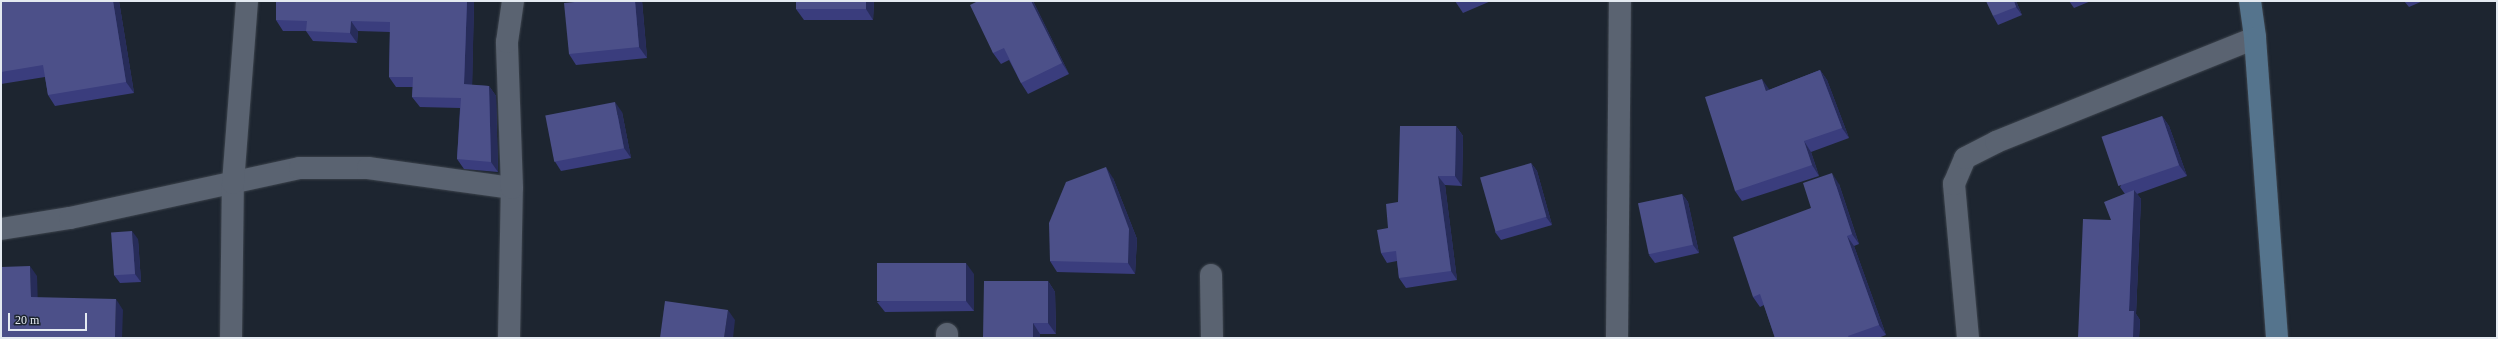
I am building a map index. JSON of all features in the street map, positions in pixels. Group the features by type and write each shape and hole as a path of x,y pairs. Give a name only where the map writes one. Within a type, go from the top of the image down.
{"main road":[{"path":"2250,1 2255,38 2277,338"}],"street":[{"path":"231,338 233,183 247,1"},
{"path":"508,338 512,188 507,42 513,1"},
{"path":"1617,338 1620,1"},
{"path":"1968,338 1954,184 1965,158 1996,142 2255,38"},
{"path":"1,229 70,218 300,168 368,168 512,188"},
{"path":"1212,275 1212,338"}],"building":[{"path":"1,1 113,1 126,82 48,95 43,65 1,72"},
{"path":"276,1 467,1 464,84 489,86 491,162 457,159 461,98 412,97 413,77 389,77 390,22 351,21 350,33 306,31 307,21 276,20"},
{"path":"585,1 635,1 639,47 569,54 564,3"},
{"path":"796,1 866,1 866,9 796,9"},
{"path":"978,1 1031,1 1062,63 1021,83 1004,48 993,53 970,5"},
{"path":"1986,1 2014,1 2016,7 1993,16"},
{"path":"1820,70 1842,128 1804,141 1812,165 1735,191 1705,97 1762,79 1766,91"},
{"path":"615,102 624,148 554,162 545,116"},
{"path":"2162,116 2179,165 2118,186 2101,137"},
{"path":"1400,126 1456,126 1455,176 1438,176 1451,271 1399,278 1396,251 1381,253 1377,230 1388,228 1386,204 1398,202"},
{"path":"1531,163 1546,217 1495,231 1480,178"},
{"path":"1106,167 1129,229 1128,263 1050,261 1049,223 1066,182"},
{"path":"1832,173 1852,234 1847,236 1879,325 1848,336 1849,338 1775,338 1760,294 1753,297 1733,237 1811,208 1803,183"},
{"path":"2134,190 2129,311 2134,311 2133,338 2078,338 2083,219 2111,220 2104,202"},
{"path":"1682,194 1693,245 1649,254 1638,203"},
{"path":"132,231 135,274 114,275 111,232"},
{"path":"877,263 966,263 966,301 877,301"},
{"path":"30,266 31,297 116,299 115,338 1,338 1,267"},
{"path":"984,281 1048,281 1048,323 1033,323 1033,338 983,338"},
{"path":"665,301 728,310 724,338 660,338"}]}
